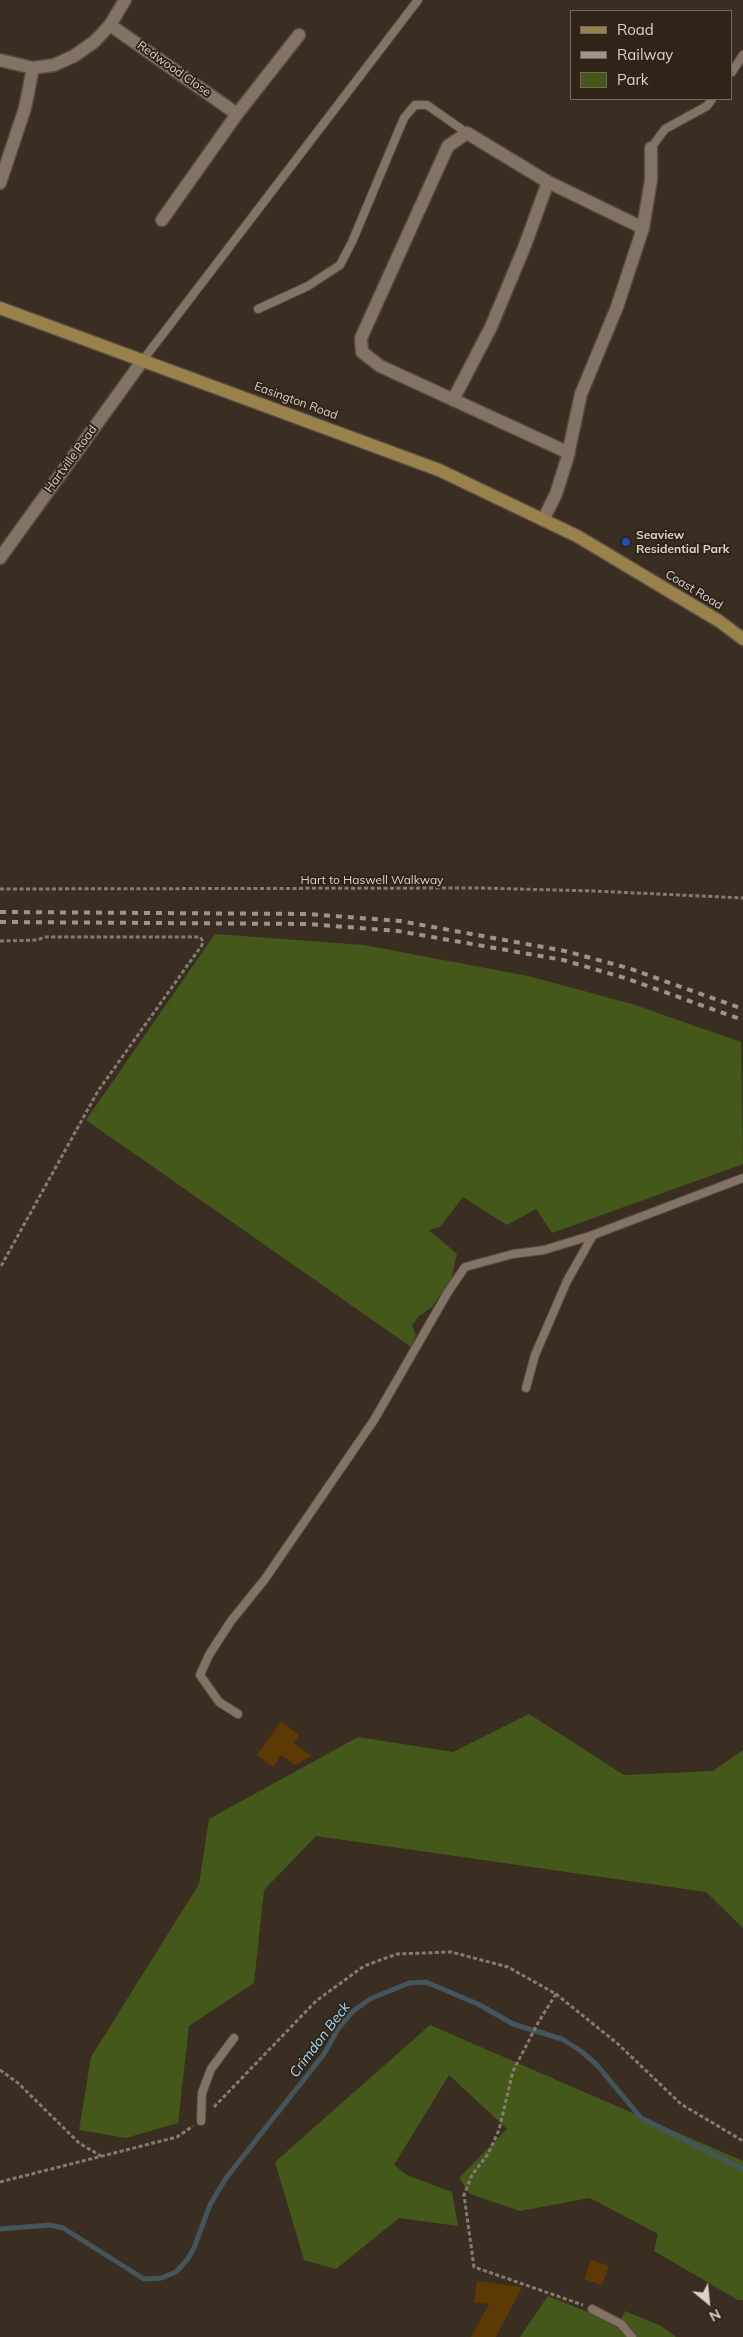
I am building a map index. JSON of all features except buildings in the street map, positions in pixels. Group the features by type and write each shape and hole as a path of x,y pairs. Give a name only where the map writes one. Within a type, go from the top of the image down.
{"main road":[{"name":"Easington Road","path":"0,308 439,470 576,536"},
{"name":"Coast Road","path":"576,536 719,621 743,639"}],"street":[{"path":"0,60 33,68 54,65 74,56 94,42 110,25 125,0"},
{"name":"Redwood Close","path":"110,25 238,114"},
{"path":"162,220 238,114 299,35"},
{"path":"0,183 25,108 33,68"},
{"path":"569,453 380,366 362,352 361,338 448,146 467,133 548,182 643,228"},
{"path":"543,520 556,494 569,453 581,394 618,307 643,228 651,180 651,148"},
{"path":"453,400 491,327 524,248 548,182"},
{"name":"Hartville Road","path":"0,558 5,542 143,360"}],"lane":[{"path":"143,360 418,0"},
{"path":"733,70 743,54"},
{"path":"651,148 665,129 706,106 711,100"},
{"path":"258,308 308,286 340,265 352,242 404,118 415,105 427,105 467,133"},
{"path":"238,1714 219,1702 200,1675 209,1655 232,1621 265,1579 369,1427 448,1292 465,1267 513,1254 544,1250 593,1235 743,1178"},
{"path":"526,1388 535,1354 567,1281 593,1235"},
{"path":"201,2120 202,2093 211,2069 234,2038"},
{"path":"592,2309 621,2324 632,2337"}],"path":[{"name":"Hart to Haswell Walkway","path":"0,888 489,889 594,891 743,898"},
{"path":"0,941 38,940 44,937 200,937 203,940 202,945 98,1092 0,1268"},
{"path":"0,2182 176,2138 201,2120 316,2001 364,1966 397,1954 451,1952 508,1967 556,1994 618,2044 681,2104 743,2141"},
{"path":"556,1994 525,2047 511,2078 499,2130 488,2154 472,2175 464,2195 474,2267 506,2276 592,2309"},
{"path":"0,2070 18,2083 79,2143 101,2156"}],"green space":[{"path":"215,934 364,945 528,976 632,1004 741,1042 743,1164 552,1233 536,1209 507,1225 463,1197 440,1227 429,1230 457,1254 451,1280 432,1307 419,1316 412,1325 416,1335 411,1347 86,1120"},
{"path":"529,1714 624,1775 713,1771 743,1750 743,1928 706,1892 316,1836 264,1890 254,1983 189,2026 178,2123 126,2138 79,2130 91,2057 199,1884 209,1819 358,1737 453,1752"},
{"path":"430,2025 743,2161 743,2300 738,2300 654,2251 658,2234 590,2198 520,2211 470,2194 459,2178 507,2129 449,2075 394,2165 407,2175 452,2192 458,2226 399,2218 336,2269 304,2260 275,2162"},
{"path":"548,2296 600,2317 617,2328 625,2311 661,2326 676,2337 520,2337"}],"waterway":[{"name":"Crimdon Beck","path":"0,2229 50,2225 63,2228 144,2279 161,2278 176,2272 187,2260 194,2248 210,2205 226,2178 324,2054 338,2029 353,2011 370,1999 409,1983 426,1982 480,2005 513,2024 562,2039 581,2051 597,2065 641,2118 743,2169"}],"railway":[{"path":"0,912 308,914 400,921 565,951 628,968 743,1009"},
{"path":"0,922 308,924 398,931 563,960 625,978 743,1020"}],"place":[{"name":"Seaview Residential Park","path":"626,542"}]}
